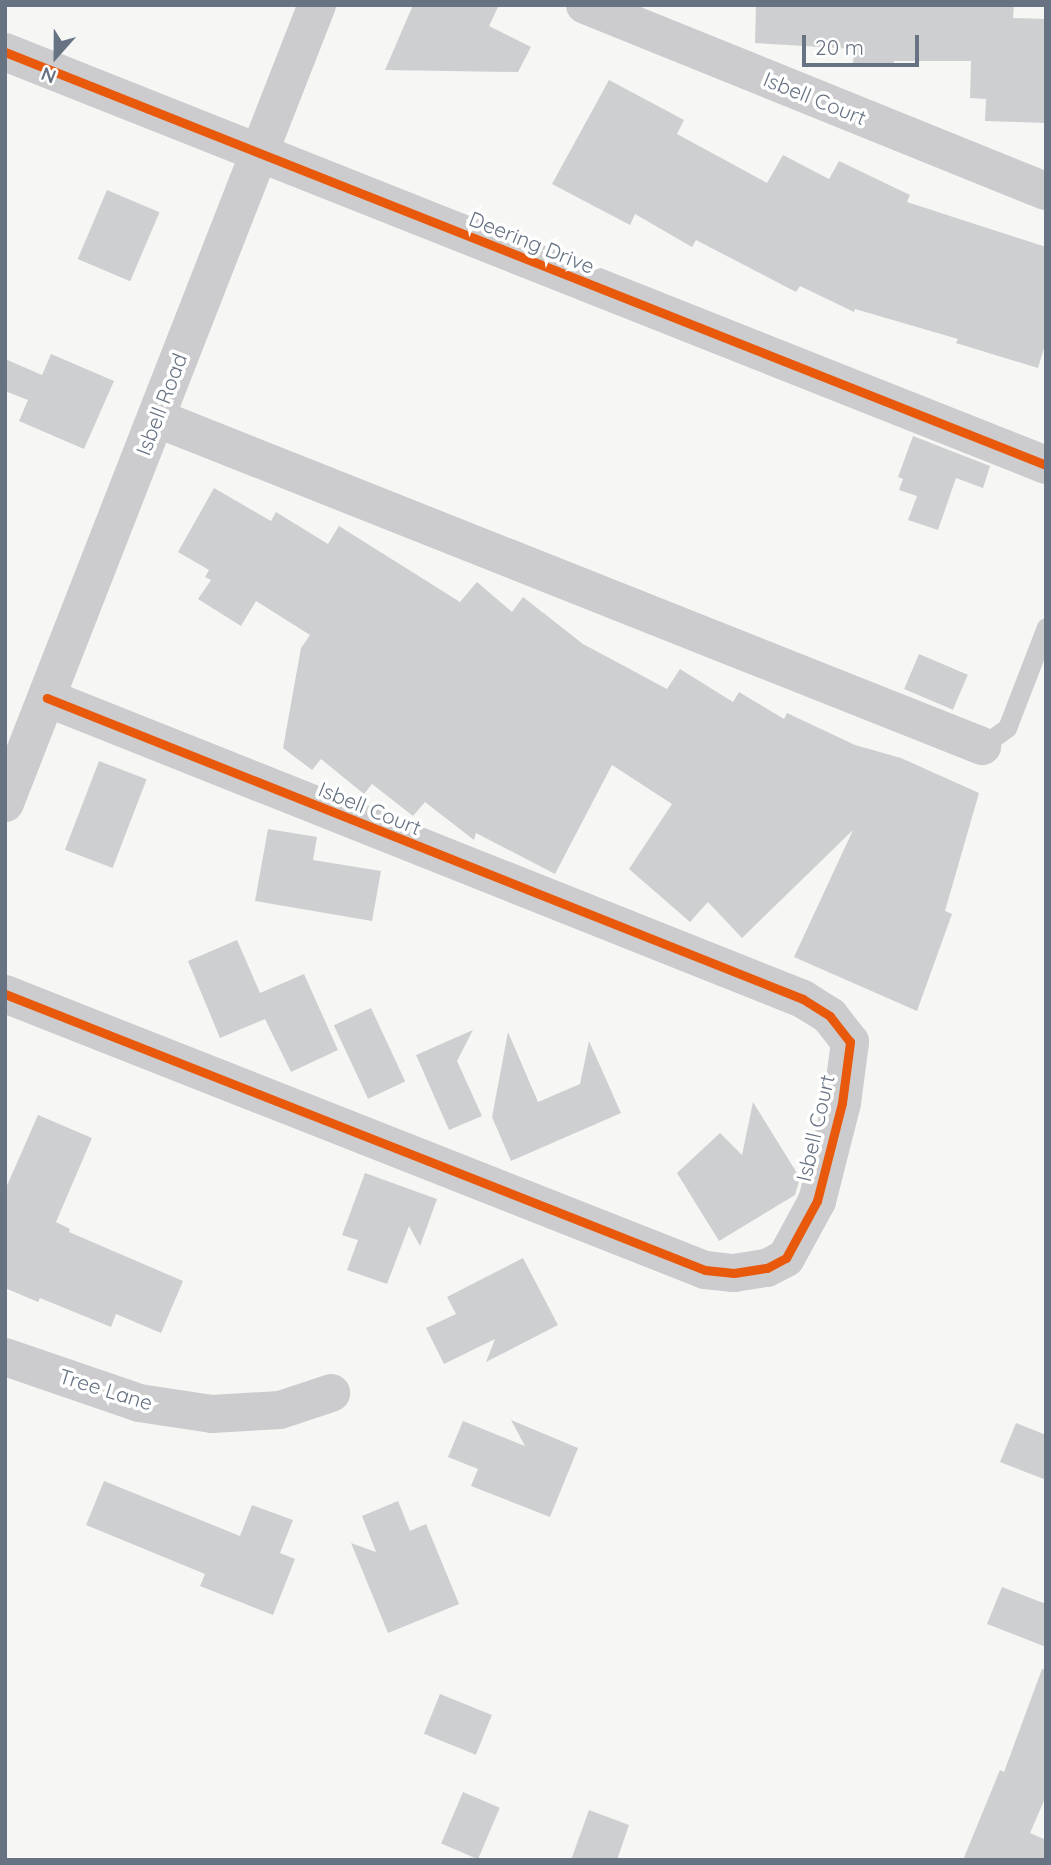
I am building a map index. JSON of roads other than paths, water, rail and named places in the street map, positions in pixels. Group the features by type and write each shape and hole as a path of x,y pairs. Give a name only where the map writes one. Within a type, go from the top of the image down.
{"street":[{"name":"Isbell Road","path":"5,803 317,5"},
{"name":"Isbell Court","path":"585,5 1046,191"},
{"name":"Deering Drive","path":"5,52 1046,465"},
{"path":"156,418 982,746"},
{"name":"Isbell Court","path":"5,994 705,1269 734,1273 767,1268 786,1258 817,1201 842,1103 850,1042 830,1016 803,999 47,698"},
{"name":"Tree Lane","path":"5,1357 139,1403 212,1414 279,1410 331,1393"}],"lane":[{"path":"982,746 1007,728 1046,627"}]}
